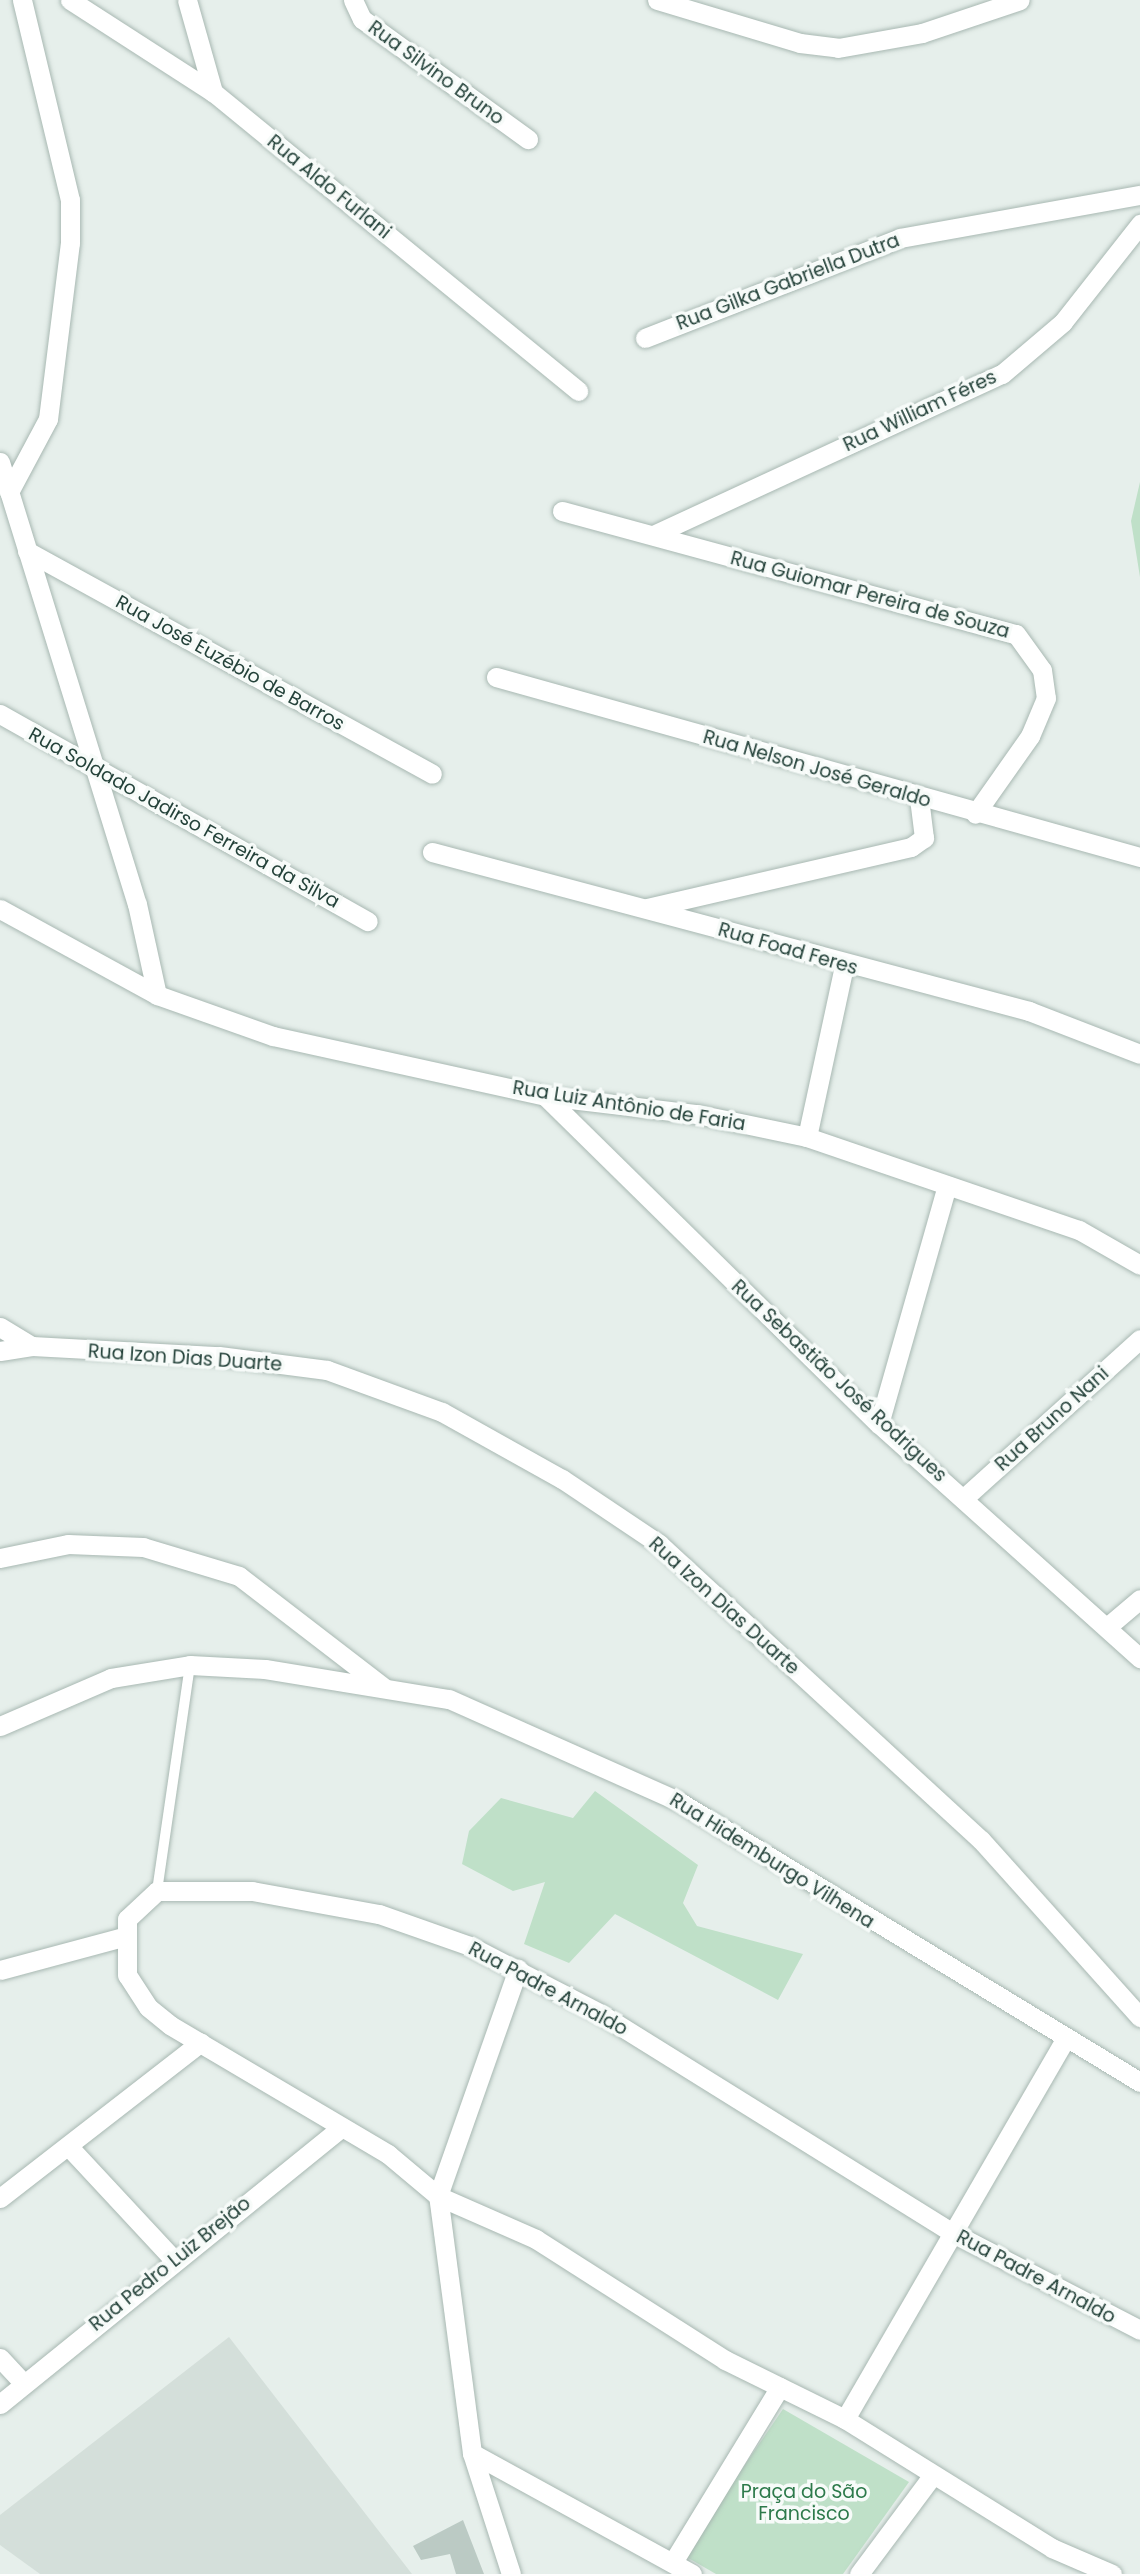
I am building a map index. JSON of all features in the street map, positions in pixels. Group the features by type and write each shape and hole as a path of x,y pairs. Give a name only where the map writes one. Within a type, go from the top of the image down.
{"street":[{"path":"9,492 48,419 70,243 70,200 22,0"},
{"name":"Rua Aldo Furlani","path":"70,0 213,92 578,391"},
{"path":"187,0 213,92"},
{"name":"Rua Silvino Bruno","path":"353,0 362,19 528,139"},
{"path":"657,0 800,43 838,48 922,33 1020,0"},
{"name":"Rua Gilka Gabriella Dutra","path":"645,338 900,238 1140,195"},
{"name":"Rua William Féres","path":"653,535 1002,374 1063,322 1140,224"},
{"path":"0,462 97,774 157,995"},
{"name":"Rua Guiomar Pereira de Souza","path":"562,511 1016,634 1042,670 1046,698 1030,736 975,814"},
{"name":"Rua José Euzébio de Barros","path":"27,551 432,774"},
{"name":"Rua Nelson José Geraldo","path":"496,677 975,814 1140,856"},
{"name":"Rua Soldado Jadirso Ferreira da Silva","path":"0,714 97,774 368,921"},
{"path":"645,908 911,847 924,838 919,798"},
{"name":"Rua Foad Feres","path":"432,852 645,908 844,966 1029,1011 1140,1054"},
{"name":"Rua Luiz Antônio de Faria","path":"0,909 157,995 273,1036 545,1096 697,1114 807,1137 1079,1230 1140,1265"},
{"path":"807,1137 844,966"},
{"name":"Rua Sebastião José Rodrigues","path":"545,1096 879,1424 1140,1658"},
{"path":"879,1424 947,1186"},
{"path":"0,1327 32,1346"},
{"name":"Rua Bruno Nani","path":"964,1498 1140,1339"},
{"name":"Rua Izon Dias Duarte","path":"0,1351 32,1346 219,1356 327,1370 442,1412 562,1479 659,1544 971,1831 1140,2017"},
{"path":"0,1558 68,1544 143,1547 239,1576 384,1687"},
{"path":"1107,1627 1140,1599"},
{"name":"Rua Hidemburgo Vilhena","path":"0,1726 111,1678 190,1665 265,1669 449,1699 678,1801 1140,2082"},
{"path":"157,1891 138,1903 123,1937 127,1975 148,2007 201,2042 388,2154 438,2196 536,2239 725,2360 845,2419 932,2476 1052,2548 1112,2574"},
{"name":"Rua Padre Arnaldo","path":"157,1891 252,1891 379,1914 518,1969 601,2014 951,2232 1140,2330"},
{"path":"0,1970 123,1937"},
{"path":"511,2574 472,2453 438,2196 518,1969"},
{"path":"845,2419 1066,2037"},
{"path":"0,2198 201,2042"},
{"name":"Rua Pedro Luiz Brejão","path":"0,2404 341,2127"},
{"path":"69,2147 174,2260"},
{"path":"0,2358 23,2383"},
{"path":"673,2563 780,2387"},
{"path":"472,2453 692,2574"},
{"path":"859,2574 932,2476"}],"lane":[{"path":"157,1891 190,1665"}],"shaded area":[{"path":"229,2337 412,2574 40,2574 0,2545 0,2515"}],"green space":[{"path":"1140,482 1140,577 1131,521"},
{"path":"595,1791 698,1865 683,1903 697,1926 803,1954 778,2000 615,1914 569,1963 524,1944 545,1882 513,1891 462,1864 469,1831 501,1798 573,1818"},
{"name":"Praça do São Francisco","path":"783,2409 909,2482 843,2574 716,2574 683,2555"}],"building":[{"path":"463,2520 484,2574 456,2574 450,2554 421,2560 413,2546"}]}
